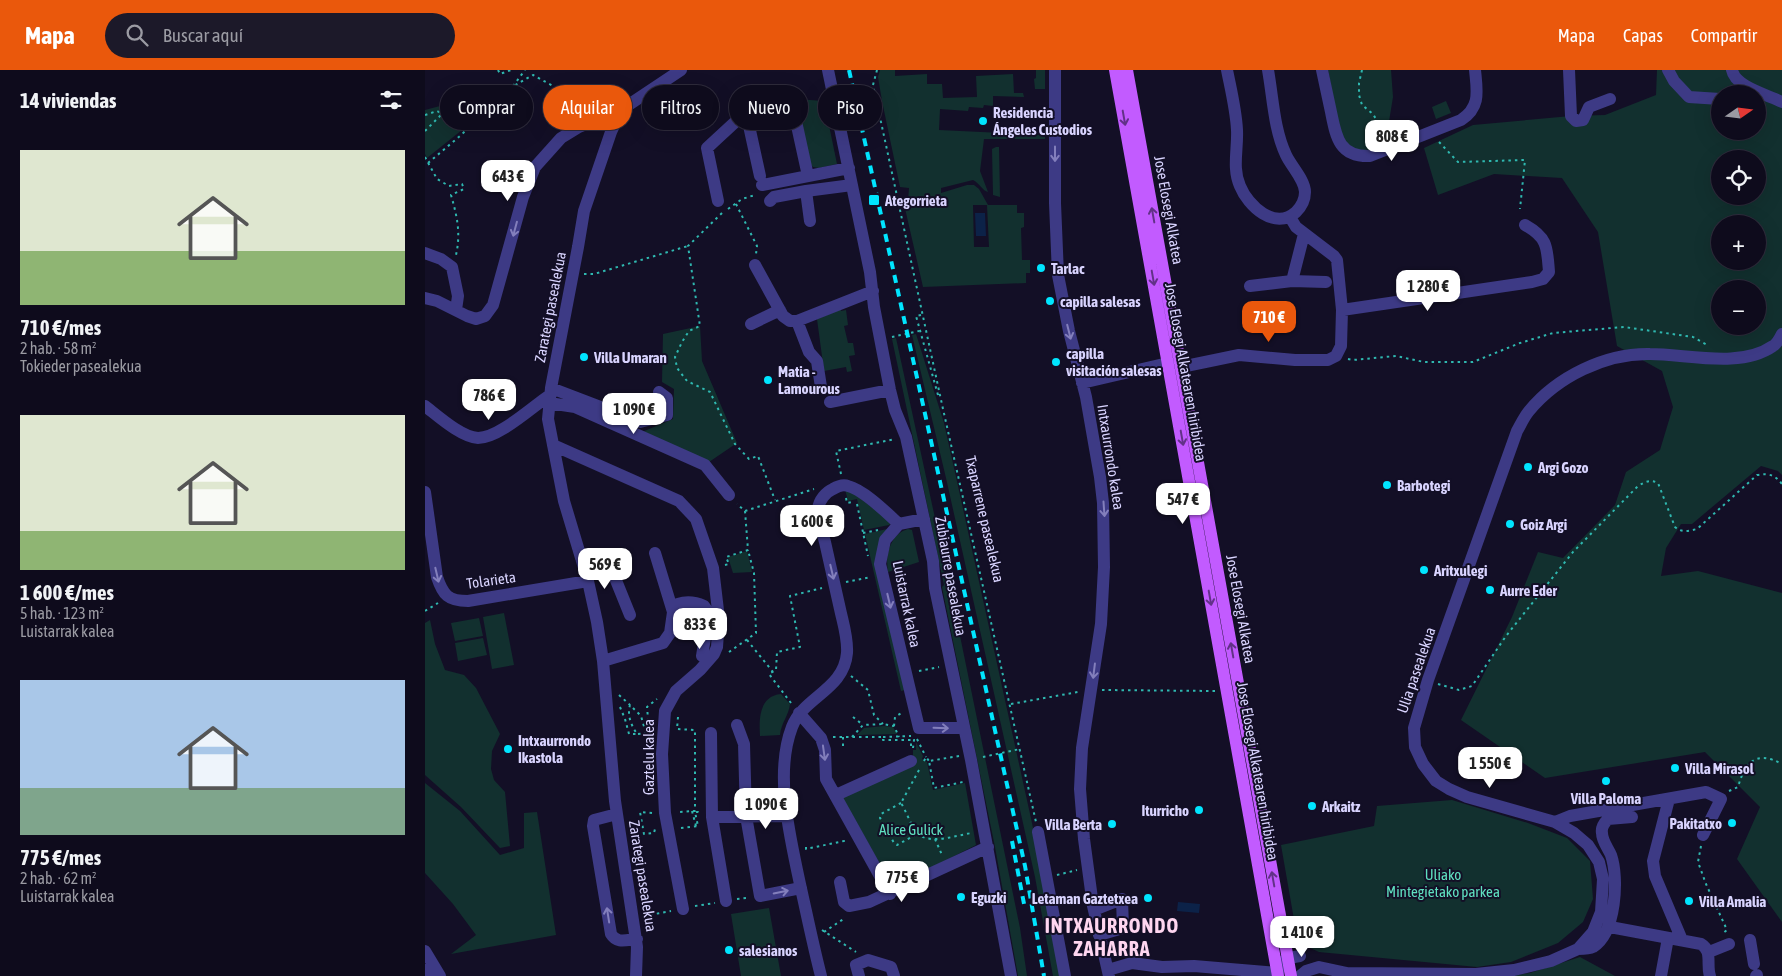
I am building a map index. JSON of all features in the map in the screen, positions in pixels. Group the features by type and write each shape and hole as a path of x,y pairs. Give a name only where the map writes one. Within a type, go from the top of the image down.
{"main road":[{"name":"Jose Elosegi Alkatearen hiribidea","path":"1115,70 1278,975"},
{"name":"Jose Elosegi Alkatea","path":"1127,70 1285,944 1294,957 1291,976"}],"street":[{"path":"632,103 681,70"},
{"name":"Zubiaurre pasealekua","path":"828,70 873,291 874,307 890,390 895,410 906,437 933,561 935,588 964,728 1011,976"},
{"name":"Intxaurrondo kalea","path":"1055,70 1055,203 1058,275 1101,477 1105,520 1101,624 1083,739 1080,780 1083,831 1094,910 1109,973"},
{"path":"1227,70 1236,121 1236,173 1239,186 1247,200 1258,210 1270,217 1281,219 1290,217 1298,210 1304,199 1305,189 1280,140 1268,70"},
{"path":"1322,70 1336,136 1346,150 1359,156 1376,154 1461,120 1469,115 1474,108 1477,95 1475,70"},
{"path":"1569,70 1571,116 1576,121 1583,120 1589,108 1610,98"},
{"path":"1668,70 1674,81 1689,96 1711,98"},
{"path":"1732,70 1733,75 1741,84 1782,102"},
{"path":"1766,101 1782,102"},
{"path":"718,201 707,148 729,128"},
{"path":"425,298 437,301 477,319 489,312 503,274 523,197 535,167 561,138 574,130"},
{"name":"Zarategi pasealekua","path":"612,130 583,211 550,395 548,418 565,500 588,581 597,622 603,661 606,711 617,814 637,939 636,976"},
{"path":"750,130 763,189 774,197 852,185"},
{"path":"798,130 808,176"},
{"path":"763,189 808,176 849,168"},
{"path":"806,191 810,221"},
{"path":"1181,367 1239,354 1295,360 1328,360 1336,356 1341,346 1341,310 1337,260 1296,228 1290,217"},
{"path":"1341,310 1510,286 1543,278 1549,272 1547,245 1536,231 1525,225"},
{"path":"1293,281 1304,234"},
{"path":"425,253 441,258 453,267 458,296 456,310"},
{"path":"755,265 786,319 797,320 873,291"},
{"path":"1249,286 1293,281 1326,282"},
{"path":"751,324 780,310"},
{"path":"797,320 809,352 817,361 821,387"},
{"name":"Ulia pasealekua","path":"1300,976 1313,968 1326,968 1347,972 1476,974 1514,970 1551,961 1578,949 1593,932 1601,912 1603,879 1599,862 1588,845 1574,833 1555,822 1467,797 1449,789 1436,781 1423,764 1415,747 1414,728 1428,680 1517,431 1527,413 1543,396 1562,381 1598,363 1648,354 1733,359 1751,356 1778,346 1782,334"},
{"path":"1082,383 1168,363"},
{"path":"830,402 890,390"},
{"path":"550,395 640,422 667,415 667,398 659,392"},
{"path":"425,406 451,426 477,438 500,432 550,395"},
{"path":"550,395 575,408 705,465 729,495"},
{"path":"553,445 679,501 696,519 713,568 719,619 717,647 708,655"},
{"path":"821,976 786,816 785,753 792,726 799,714 827,689 844,670 847,653 846,632 818,508 821,499 828,491 843,485 849,486 863,494 899,524 924,519"},
{"name":"Tolarieta","path":"425,492 437,576 441,590 448,597 459,601 468,601 588,581"},
{"name":"Luistarrak kalea","path":"899,524 885,540 880,564 915,710 918,734"},
{"path":"655,553 673,612"},
{"path":"581,558 595,558 611,568 630,615"},
{"path":"603,661 663,643 670,633 673,612 677,604 683,602 695,602 705,606 709,613 708,655"},
{"name":"Gaztelu kalea","path":"683,908 665,813 663,746 666,696 708,655"},
{"path":"799,714 821,738 825,750 826,779 890,894"},
{"path":"737,725 744,744 746,816 761,896 801,888"},
{"path":"918,734 964,728"},
{"path":"711,732 712,817 726,901"},
{"path":"836,795 914,759"},
{"path":"1555,822 1570,816 1706,792 1721,799 1703,835"},
{"path":"1669,799 1653,861 1655,876 1682,940"},
{"path":"617,814 594,820 593,826 611,934 614,939 620,941 637,939"},
{"path":"712,817 786,816"},
{"path":"1578,949 1592,948 1600,942 1610,927 1613,913 1614,875 1611,856 1601,832 1603,824 1608,820 1632,816"},
{"path":"1038,832 1065,976"},
{"path":"840,882 844,902 849,906 869,902 890,894 987,847"},
{"path":"1094,910 1122,899 1123,928 1099,935"},
{"path":"1610,927 1701,944 1709,952 1710,976"},
{"path":"1661,976 1669,938"},
{"path":"1750,940 1756,972"},
{"path":"1709,952 1729,944"},
{"path":"425,952 440,976"},
{"path":"1109,973 1132,964 1193,966 1278,975 1281,964 1294,957 1326,968"},
{"path":"859,976 856,965 868,960 891,967 894,976"},
{"path":"425,970 429,976"}],"path":[{"path":"498,70 500,74 511,70"},
{"path":"514,85 525,70"},
{"name":"Txaparrene pasealekua","path":"877,70 873,85 922,315 1038,832"},
{"path":"1362,70 1359,95 1362,105 1373,114 1390,142"},
{"path":"516,85 533,75 551,85"},
{"path":"425,115 437,111 440,112"},
{"path":"425,131 440,117"},
{"path":"428,163 466,130"},
{"path":"1436,139 1458,162 1525,160 1519,209"},
{"path":"425,158 437,179 449,186 463,184 464,189 451,195 458,222 459,235 453,267"},
{"path":"573,274 594,274 688,246 718,215 763,189"},
{"path":"736,204 757,246"},
{"path":"688,246 699,326 689,331 682,342 675,357 677,368 687,381 710,392 735,444 749,458 758,456 775,500"},
{"path":"922,315 916,316 919,331 943,409"},
{"path":"1336,356 1353,360 1396,356 1424,362 1473,362 1520,343 1553,333 1625,327 1693,337 1709,346"},
{"path":"890,338 919,331"},
{"path":"863,533 856,501 847,503 836,451 895,439"},
{"path":"1428,680 1459,690 1472,686 1506,636 1573,552 1638,486 1645,482 1653,480 1658,483 1675,527 1680,531 1697,529 1757,475 1767,473 1777,478 1782,484"},
{"path":"745,511 818,487"},
{"path":"708,655 722,658 756,632 754,573 747,550 745,511 729,495"},
{"path":"727,557 747,550"},
{"path":"790,596 800,648 777,652 776,670 769,674 799,714"},
{"path":"425,611 442,601"},
{"path":"747,640 773,672"},
{"path":"919,671 939,667"},
{"path":"844,670 868,690 874,716 883,724"},
{"path":"1010,704 1091,690 1218,691"},
{"path":"618,700 618,694 641,716 645,730 649,730"},
{"path":"619,705 629,734 650,733 647,708 666,696 678,702 677,729 695,730 695,811 682,812"},
{"path":"630,705 632,727 637,734"},
{"path":"899,737 894,726 895,717 904,712 915,710"},
{"path":"853,717 863,726"},
{"path":"852,737 863,726 883,724 894,726"},
{"path":"821,738 899,737 917,736 918,734"},
{"path":"918,734 925,759 929,761 934,788 966,782"},
{"path":"918,734 915,740 914,759 901,803 881,814 880,818 893,843 897,845 918,834"},
{"path":"843,737 843,750"},
{"path":"867,737 867,742"},
{"path":"883,737 883,740 911,740 914,759"},
{"path":"976,759 1020,749"},
{"path":"929,761 961,756"},
{"path":"1706,792 1730,792 1734,790 1738,787 1745,768 1756,759 1769,758 1782,764"},
{"path":"901,803 918,834 926,838 935,839 976,832"},
{"path":"684,828 697,826 692,811"},
{"path":"665,813 652,814 652,812 640,812 644,834 654,833 654,830 668,827"},
{"path":"805,844 806,849 844,841 843,834"},
{"path":"1703,835 1698,862 1727,930"},
{"path":"935,839 948,866"},
{"path":"1065,873 1074,871"},
{"path":"634,917 761,896"},
{"path":"824,932 868,960"}],"green space":[{"path":"880,70 895,70 895,76 927,74 927,84 942,84 943,98 977,97 976,76 1013,74 1014,93 1023,93 1024,97 993,96 993,106 984,105 983,108 969,107 968,111 940,109 939,130 1045,135 1045,139 984,139 980,171 988,192 973,180 941,188 941,193 967,185 974,185 979,189 988,205 1017,205 1017,213 1024,213 1024,227 1021,228 1022,260 1030,260 1030,273 1026,273 1026,283 923,287 904,204 941,205 941,202 908,202 909,188 900,187 882,101 882,85 879,85 878,77","holes":["973,205 987,205 989,247 974,247"]},
{"path":"1036,70 1045,70 1045,89 1035,89 1034,79 1036,78"},
{"path":"1328,70 1391,70 1393,97 1385,146 1362,153 1354,152 1348,147 1340,127"},
{"path":"1657,70 1782,70 1782,475 1778,471 1761,466 1692,524 1681,524 1666,548 1661,576 1698,571 1782,593 1782,922 1737,859 1760,807 1705,752 1545,778 1461,720 1512,617 1538,552 1563,558 1615,505 1626,472 1660,450 1673,407 1662,371 1617,346 1598,232 1562,178 1494,174 1438,195 1424,148 1473,125 1571,116 1605,115 1656,95"},
{"path":"808,100 818,101 818,130 830,130 837,164 819,168 813,167 808,162 802,130 808,130"},
{"path":"1446,101 1451,113 1436,119 1432,107"},
{"path":"440,106 440,130 462,130 427,158 425,154 425,110"},
{"path":"999,147 1000,197 993,195 992,149"},
{"path":"841,309 841,311 846,310 848,325 844,326 848,343 853,343 855,355 849,356 852,371 847,372 846,367 824,371 817,319"},
{"path":"700,326 702,361 737,443 709,462 642,432 673,419 674,389 662,382 663,334"},
{"path":"916,334 944,423 1032,823 1060,976 1053,976 1035,877 946,478 912,335"},
{"path":"896,338 951,592 1020,928 1027,976 1018,976 995,847 942,587 944,585 892,339"},
{"path":"845,489 892,522 889,525 864,530 857,499 848,501"},
{"path":"887,529 881,537 905,690 901,691 865,534"},
{"path":"908,529 912,530 919,562 888,572 887,559 890,546 897,536"},
{"path":"747,551 752,572 733,573 728,557"},
{"path":"504,613 514,665 492,669 483,617"},
{"path":"479,618 483,636 455,641 451,623"},
{"path":"430,620 435,644 445,670 464,675 476,688 500,734 492,751 491,769 494,780 505,792 510,846 500,848 461,807 425,775 425,623"},
{"path":"483,638 487,655 458,661 455,643"},
{"path":"781,694 790,704 780,735 760,736 760,716 764,704 768,699"},
{"path":"893,727 897,734 857,735 864,728"},
{"name":"Alice Gulick","path":"916,742 923,756 922,759 927,762 933,790 965,783 976,845 893,887 842,797 913,763 913,750 916,750"},
{"path":"425,783 460,811 500,855 524,848 524,813 537,812 556,935 451,954 476,935 453,904 425,873"},
{"name":"Uliako Mintegietako parkea","path":"1452,800 1528,823 1567,838 1590,861 1593,899 1583,922 1558,943 1511,962 1477,967 1319,952 1304,945 1296,931 1281,845 1374,826 1377,806"},
{"path":"769,908 781,976 741,976 731,914"},
{"path":"1580,957 1615,976 1509,976 1530,973"}],"water":[{"path":"975,213 985,213 986,236 976,236"},
{"path":"1178,902 1200,904 1199,913 1177,911"}],"railway":[{"path":"849,70 1025,866 1044,976"},
{"path":"1012,841 1025,909"}],"place":[{"name":"Residencia Ángeles Custodios","path":"983,121"},
{"name":"Ategorrieta","path":"874,200"},
{"name":"Tarlac","path":"1041,268"},
{"name":"capilla salesas","path":"1050,301"},
{"name":"Villa Umaran","path":"584,357"},
{"name":"capilla visitación salesas","path":"1056,362"},
{"name":"Matia - Lamourous","path":"768,380"},
{"name":"Argi Gozo","path":"1528,467"},
{"name":"Barbotegi","path":"1387,485"},
{"name":"Goiz Argi","path":"1510,524"},
{"name":"Aritxulegi","path":"1424,570"},
{"name":"Aurre Eder","path":"1490,590"},
{"name":"Intxaurrondo Ikastola","path":"508,749"},
{"name":"Villa Mirasol","path":"1675,768"},
{"name":"Villa Paloma","path":"1606,781"},
{"name":"Arkaitz","path":"1312,806"},
{"name":"Iturricho","path":"1199,810"},
{"name":"Pakitatxo","path":"1732,823"},
{"name":"Villa Berta","path":"1112,824"},
{"name":"Eguzki","path":"961,897"},
{"name":"Letaman Gaztetxea","path":"1148,898"},
{"name":"Villa Amalia","path":"1689,901"},
{"name":"salesianos","path":"729,950"}],"district":[{"name":"INTXAURRONDO ZAHARRA","path":"1112,936"}]}
